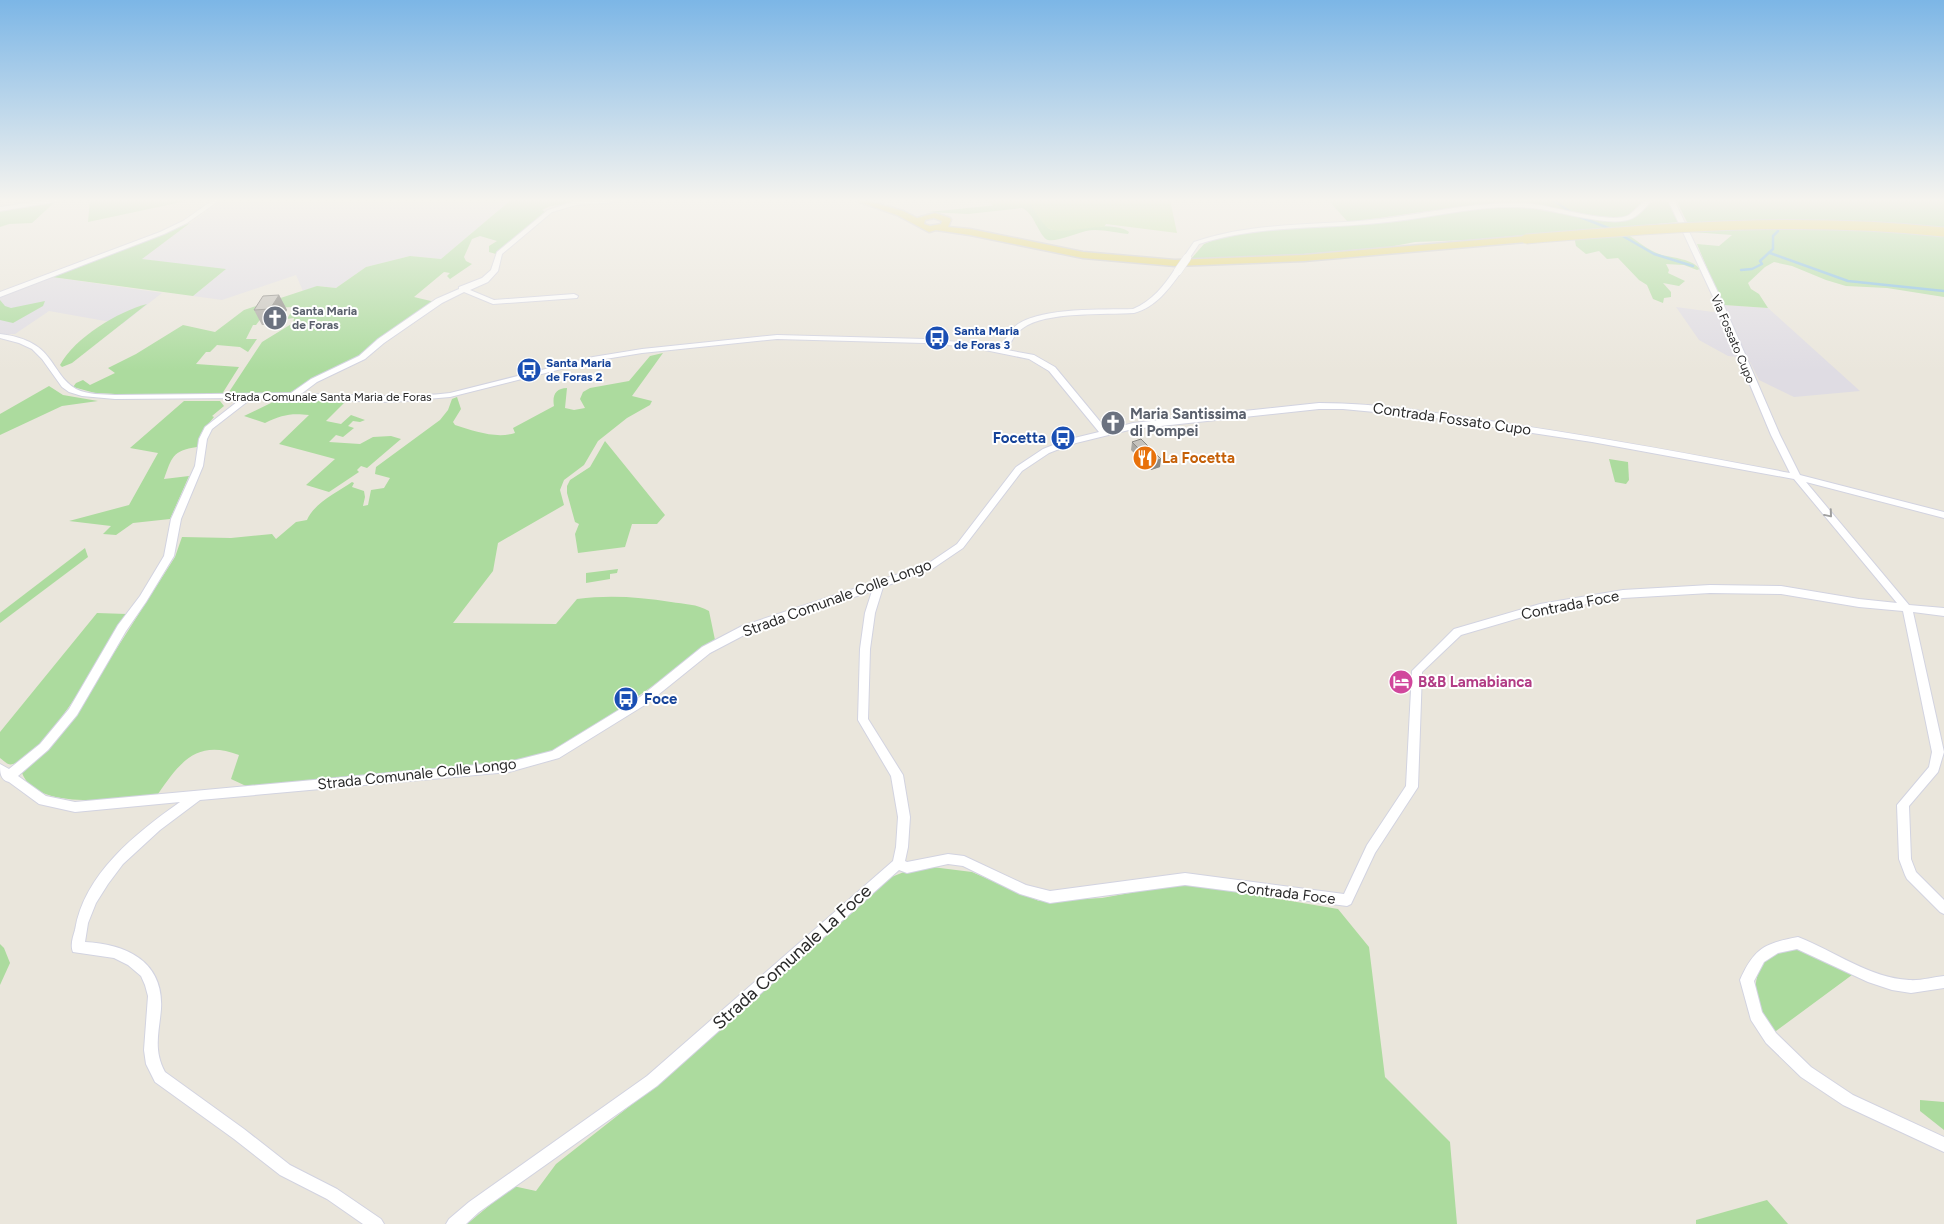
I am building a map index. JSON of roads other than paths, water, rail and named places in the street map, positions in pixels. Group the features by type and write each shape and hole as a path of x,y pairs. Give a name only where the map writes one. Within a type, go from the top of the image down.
{"main road":[{"path":"1100,257 1174,263 1235,262 1314,257"}],"street":[{"path":"0,294 98,257"},
{"path":"293,396 310,383 354,362 424,311 484,280 494,271 498,257"},
{"path":"1003,351 1016,330 1022,324 1034,319 1072,314 1134,311 1152,304 1187,257"},
{"name":"Via Fossato Cupo","path":"1697,257 1741,355 1764,413 1798,477"},
{"path":"462,290 493,302 574,296"},
{"name":"Strada Comunale Santa Maria de Foras","path":"0,336 18,339 32,346 48,362 62,383 73,391 87,395 114,397 293,396 388,399 432,398 593,358 777,337 924,341 970,345 1031,357 1052,369 1104,432"},
{"path":"4,773 44,747 62,727 95,676 122,628 170,556 176,519 199,466 203,439 209,427 249,397"},
{"name":"Contrada Fossato Cupo","path":"1104,432 1133,426 1319,406 1343,406 1428,414 1592,440 1798,477 1944,515"},
{"name":"Strada Comunale Colle Longo","path":"4,773 43,800 76,807 509,766 555,755 644,700 706,650 746,629 879,586 929,567 960,546 1019,469 1046,451 1104,432"},
{"path":"1798,477 1907,609 1938,752 1934,769 1903,805 1905,860 1911,875 1944,908"},
{"path":"879,586 870,613 865,649 863,720 897,775 904,817 902,847 898,864"},
{"name":"Contrada Foce","path":"898,864 907,868 948,859 964,861 1024,890 1050,897 1185,879 1347,900 1371,849 1412,788 1417,671 1458,632 1540,608 1613,596 1710,589 1781,590 1907,609"},
{"path":"1907,609 1944,612"},
{"path":"197,796 140,840 104,879 90,902 79,931 78,948 101,948 123,955 143,967 150,977 154,990 153,1063 160,1077 286,1170 332,1194 376,1224"},
{"name":"Strada Comunale La Foce","path":"454,1224 474,1207 652,1081 898,864"},
{"path":"1944,982 1911,987 1892,984 1873,978 1836,959 1798,943 1775,947 1758,958 1748,980 1756,1015 1771,1038 1806,1072 1848,1100 1944,1145"}],"waterway":[{"path":"1664,257 1693,266"},
{"path":"1741,270 1752,269 1762,264 1760,261 1764,257"},
{"path":"1781,257 1848,281 1944,291"}],"place":[{"name":"Santa Maria de Foras","path":"275,318"},
{"name":"Santa Maria de Foras 3","path":"937,338"},
{"name":"Santa Maria de Foras 2","path":"529,370"},
{"name":"Maria Santissima di Pompei","path":"1113,423"},
{"name":"Focetta","path":"1063,438"},
{"name":"La Focetta","path":"1145,458"},
{"name":"B&B Lamabianca","path":"1401,682"},
{"name":"Foce","path":"626,699"}]}
